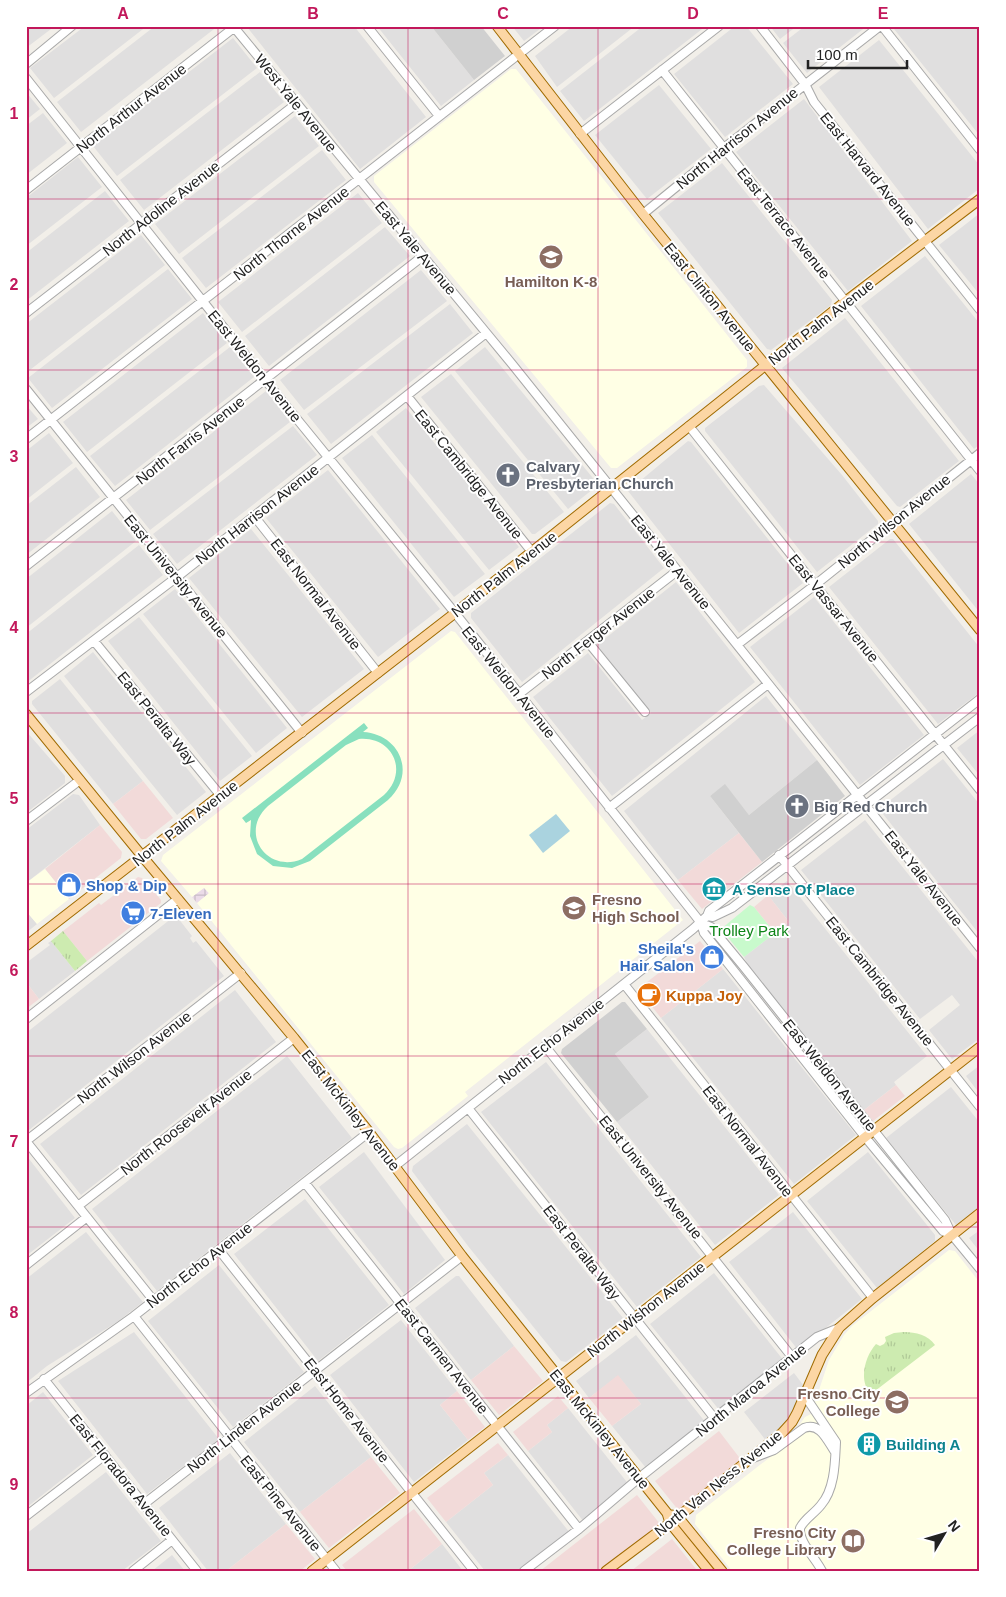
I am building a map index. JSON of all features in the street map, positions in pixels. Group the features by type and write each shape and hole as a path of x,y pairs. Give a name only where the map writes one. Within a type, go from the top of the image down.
{"main road":[{"name":"East Clinton Avenue","path":"497,26 643,214 980,630"},
{"name":"North Palm Avenue","path":"26,946 302,733 612,489 846,301 980,199"},
{"name":"East McKinley Avenue","path":"26,714 241,973 369,1132 462,1256 667,1513 670,1523 708,1571"},
{"name":"North Wishon Avenue","path":"312,1571 980,1047"},
{"name":"North Maroa Avenue","path":"840,1328 872,1298 980,1213"},
{"name":"North Van Ness Avenue","path":"606,1571 678,1517 788,1427 797,1413 822,1355 840,1328"},
{"path":"667,1513 678,1517 722,1571"}],"street":[{"path":"26,64 72,26"},
{"path":"367,26 439,116"},
{"name":"North Thorne Avenue","path":"26,439 555,26"},
{"path":"580,134 719,26"},
{"name":"East Harvard Avenue","path":"760,26 805,84 814,102 980,310"},
{"path":"881,26 980,150"},
{"name":"North Harrison Avenue","path":"643,214 805,84 881,26"},
{"name":"West Yale Avenue","path":"234,27 359,180"},
{"name":"North Arthur Avenue","path":"26,190 234,27"},
{"name":"East Terrace Avenue","path":"662,70 980,471"},
{"name":"East Weldon Avenue","path":"26,78 266,381 455,613 609,808 701,922 711,928 823,1066 945,1220 952,1235 980,1269"},
{"name":"North Adoline Avenue","path":"26,313 296,104"},
{"name":"East Yale Avenue","path":"359,180 486,333 738,644 980,948"},
{"name":"North Farris Avenue","path":"26,566 266,381 423,256"},
{"name":"North Harrison Avenue","path":"26,692 177,577 486,333"},
{"name":"East University Avenue","path":"26,389 302,733"},
{"name":"East Cambridge Avenue","path":"407,396 532,552"},
{"name":"East Vassar Avenue","path":"689,426 980,790"},
{"name":"North Wilson Avenue","path":"738,644 980,453"},
{"name":"East Normal Avenue","path":"254,516 378,673"},
{"name":"North Ferger Avenue","path":"519,694 678,571"},
{"name":"East Peralta Way","path":"94,641 221,796"},
{"path":"588,642 644,712"},
{"path":"609,808 768,684"},
{"name":"North Echo Avenue","path":"394,1166 701,922 709,911 779,855 980,699"},
{"path":"707,916 713,918 724,913 867,806 980,718"},
{"path":"26,821 80,780"},
{"name":"East Cambridge Avenue","path":"779,855 980,1107"},
{"path":"26,1019 178,899"},
{"name":"East Weldon Avenue","path":"701,922 704,933 865,1137 943,1231 952,1235"},
{"name":"North Wilson Avenue","path":"26,1141 241,973"},
{"name":"East Normal Avenue","path":"624,984 872,1298"},
{"path":"768,1014 776,1008"},
{"name":"North Roosevelt Avenue","path":"78,1206 294,1038"},
{"name":"East University Avenue","path":"546,1046 792,1357"},
{"path":"815,1073 823,1066"},
{"name":"East Peralta Way","path":"468,1108 715,1419"},
{"name":"North Echo Avenue","path":"26,1393 154,1301 369,1132"},
{"path":"26,1141 154,1301"},
{"name":"East Carmen Avenue","path":"304,1182 579,1528"},
{"path":"26,1265 87,1217"},
{"name":"East Home Avenue","path":"219,1250 474,1571"},
{"name":"North Linden Avenue","path":"144,1504 462,1256"},
{"name":"East Pine Avenue","path":"134,1316 336,1571"},
{"name":"North Maroa Avenue","path":"524,1571 817,1337 840,1328"},
{"name":"East Floradora Avenue","path":"44,1379 197,1571"},
{"path":"805,1396 836,1442 829,1493 820,1506 806,1518 800,1528 802,1541 814,1556 822,1571"},
{"path":"749,1459 774,1450 808,1426 819,1430 835,1452"},
{"path":"26,1516 105,1455"},
{"path":"133,1571 172,1540"}],"shaded area":[{"path":"26,26 55,26 26,48"},
{"path":"85,26 147,26 54,98 30,68"},
{"path":"155,26 218,26 81,132 57,102"},
{"path":"354,26 426,117 360,169 247,27"},
{"path":"377,26 431,26 474,80 441,106"},
{"path":"431,26 481,26 505,56 474,80"},
{"path":"512,26 544,26 524,41"},
{"path":"573,26 635,26 557,87 535,56"},
{"path":"643,26 706,26 584,121 560,91"},
{"path":"735,26 746,26 793,84 725,137 674,74"},
{"path":"770,26 797,26 780,39"},
{"path":"805,26 867,26 807,73 783,43"},
{"path":"897,26 980,26 980,136 894,29"},
{"path":"233,38 257,68 117,176 93,146"},
{"path":"879,40 980,166 980,188 928,229 819,87"},
{"name":"Hamilton K-8","path":"511,69 516,69 747,360 747,367 617,468 611,468 374,182 374,176"},
{"path":"260,72 284,102 144,210 120,180"},
{"path":"659,85 711,149 647,199 595,135"},
{"path":"26,92 40,109 26,120"},
{"path":"804,99 912,241 848,291 736,152"},
{"path":"43,113 67,143 26,175 26,126"},
{"path":"295,116 319,146 179,254 155,224"},
{"path":"322,150 346,180 206,288 182,258"},
{"path":"78,157 102,187 26,246 26,198"},
{"path":"722,163 832,300 831,305 771,350 767,349 658,213"},
{"path":"105,191 129,221 26,301 26,253"},
{"path":"358,193 382,223 242,332 218,302"},
{"path":"980,213 980,295 939,245"},
{"path":"385,227 410,256 269,366 245,336"},
{"path":"141,235 165,265 26,373 26,324"},
{"path":"925,256 980,324 980,444 974,449 861,306"},
{"path":"168,269 192,299 52,408 28,378"},
{"path":"421,270 447,301 304,410 280,380"},
{"path":"450,304 473,333 331,444 307,414"},
{"path":"203,313 227,343 87,452 63,422"},
{"path":"845,318 959,461 900,507 897,506 782,368"},
{"path":"230,347 254,377 115,486 90,456"},
{"path":"485,347 597,483 597,486 568,509 455,371"},
{"path":"451,374 564,512 535,534 532,534 421,397"},
{"path":"764,385 842,475 878,521 878,524 817,572 705,431 705,428 759,386"},
{"path":"266,391 290,422 150,530 126,500"},
{"path":"26,405 38,419 26,428"},
{"path":"406,408 519,547 489,570 376,432"},
{"path":"293,426 317,455 177,564 153,534"},
{"path":"49,433 73,463 26,500 26,451"},
{"path":"372,435 485,574 454,597 342,458"},
{"path":"688,441 691,442 803,583 739,633 628,491"},
{"path":"76,467 100,497 26,555 26,506"},
{"path":"328,470 440,609 378,657 266,518"},
{"path":"971,474 980,485 980,613 909,524"},
{"path":"610,503 614,504 664,568 522,682 471,618 471,613"},
{"path":"112,511 136,541 26,628 26,579"},
{"path":"251,529 364,669 302,717 189,578"},
{"path":"890,539 893,539 980,648 980,692 938,724 829,587"},
{"path":"139,545 163,575 26,683 26,634"},
{"path":"676,582 755,682 612,796 533,697 588,653 642,720 651,713 597,645"},
{"path":"175,589 287,728 256,753 143,614"},
{"path":"814,597 924,735 860,785 750,647"},
{"path":"139,617 252,756 220,781 108,641"},
{"name":"Fresno High School","path":"451,631 455,632 683,920 465,1092 468,1096 402,1148 398,1149 394,1147 197,903 209,893 204,888 192,897 161,861 163,855"},
{"path":"93,652 206,792 177,815 64,676"},
{"path":"60,679 143,781 113,804 32,704 32,701"},
{"path":"766,696 817,760 749,815 725,785 710,796 739,833 678,880 624,811"},
{"path":"980,730 980,776 957,748"},
{"path":"26,731 65,776 65,783 26,813"},
{"path":"943,759 980,805 980,935 879,809"},
{"name":"Big Red Church","path":"817,760 845,796 762,862 710,796 725,784 749,815"},
{"path":"143,781 173,818 146,839 141,839 113,804"},
{"path":"73,794 79,795 100,825 26,883 26,830"},
{"path":"865,820 980,964 980,1038 952,1059 929,1030 960,1005 952,995 920,1019 801,870"},
{"path":"100,825 122,852 121,858 69,899 45,869"},
{"path":"739,833 762,862 702,909 678,880"},
{"path":"45,869 69,899 37,924 26,911 26,883"},
{"path":"138,877 142,878 161,900 161,903 87,961 63,931 99,903 101,905"},
{"path":"787,881 927,1056 894,1082 896,1085 864,1110 748,965 744,957 789,922 768,895"},
{"path":"204,887 209,894 197,903 192,897"},
{"path":"768,895 789,922 775,933 754,907"},
{"path":"26,911 37,924 26,933"},
{"path":"172,918 178,918 192,936 190,938 193,943 196,941 224,976 29,1130 26,1126 26,1033"},
{"path":"51,941 75,971 39,999 26,982 26,963 50,945 48,943"},
{"path":"700,941 723,969 661,1018 638,989"},
{"path":"723,969 856,1135 794,1184 661,1018"},
{"path":"26,982 39,999 26,1009"},
{"path":"235,990 276,1042 81,1195 40,1144"},
{"path":"622,1002 625,1002 647,1029 615,1054 649,1097 617,1122 561,1053 562,1049"},
{"path":"647,1029 779,1195 715,1245 617,1122 649,1097 615,1054"},
{"path":"287,1056 352,1138 157,1291 92,1209"},
{"path":"546,1062 701,1257 637,1307 481,1112"},
{"path":"980,1065 980,1094 966,1076"},
{"path":"896,1085 905,1096 873,1121 864,1110"},
{"path":"951,1087 980,1123 980,1206 956,1225 886,1138"},
{"path":"467,1124 623,1318 566,1362 561,1361 468,1246 412,1171 413,1166"},
{"path":"364,1152 445,1260 404,1294 319,1187"},
{"path":"868,1152 935,1235 935,1241 877,1288 807,1201"},
{"path":"26,1155 75,1218 26,1256"},
{"path":"305,1199 389,1305 318,1361 234,1254"},
{"path":"793,1212 862,1299 798,1350 729,1262"},
{"path":"980,1230 980,1252 969,1238"},
{"path":"86,1232 143,1302 117,1322 47,1366 26,1383 26,1279"},
{"name":"Fresno City College","path":"949,1250 955,1251 980,1283 980,1571 732,1571 695,1524 696,1515 797,1436 795,1431 805,1417 811,1414 829,1360 844,1335 852,1326"},
{"path":"219,1265 304,1372 233,1427 148,1321"},
{"path":"714,1273 784,1361 720,1411 650,1324"},
{"path":"456,1276 459,1276 514,1346 471,1380 415,1308"},
{"path":"401,1320 457,1391 440,1405 468,1440 414,1482 330,1375"},
{"path":"134,1332 219,1439 147,1494 58,1381"},
{"path":"636,1335 706,1423 646,1468 612,1426 641,1404 618,1376 589,1398 576,1381"},
{"path":"514,1346 543,1381 499,1415 471,1380"},
{"path":"794,1373 807,1390 788,1419 767,1442 744,1412"},
{"path":"618,1375 641,1404 612,1426 589,1398"},
{"path":"315,1386 371,1457 300,1512 244,1442"},
{"path":"457,1391 485,1427 468,1440 440,1405"},
{"path":"43,1392 93,1455 26,1508 26,1406"},
{"path":"558,1396 568,1408 547,1425 552,1432 528,1451 513,1432"},
{"path":"568,1408 630,1486 584,1522 528,1451 552,1432 547,1425"},
{"path":"719,1431 742,1461 679,1511 655,1481"},
{"path":"498,1443 508,1455 484,1473 493,1485 446,1522 427,1498"},
{"path":"230,1453 286,1524 226,1571 208,1571 159,1508"},
{"path":"508,1455 570,1533 521,1571 485,1571 446,1522 493,1485 484,1473"},
{"path":"371,1457 400,1493 329,1548 300,1512"},
{"path":"106,1472 161,1541 122,1571 26,1571 26,1534"},
{"path":"637,1495 660,1524 600,1571 540,1571"},
{"path":"414,1509 442,1544 408,1571 347,1571 342,1565"},
{"path":"286,1524 315,1559 300,1571 226,1571"},
{"path":"672,1539 696,1569 693,1571 631,1571"},
{"path":"442,1544 463,1571 408,1571"},
{"path":"172,1555 185,1571 152,1571"}],"green space":[{"path":"364,723 368,728 363,732 376,734 387,740 400,757 403,768 402,779 397,790 388,800 310,861 292,868 273,866 257,854 250,836 251,820 246,823 242,818","holes":["359,739 381,743 394,757 396,766 395,776 391,786 384,795 302,859 289,862 277,861 268,856 261,848 257,838 256,827 260,816 268,806 346,745"]},
{"name":"Trolley Park","path":"750,905 754,907 775,933 744,957 721,929"},
{"path":"63,931 87,961 75,971 51,941"},
{"path":"904,1332 921,1335 935,1345 871,1394 865,1382 864,1369 872,1349 876,1344 880,1346 884,1344 886,1341 885,1337 894,1333"}],"water":[{"path":"556,814 570,831 543,853 529,835"}],"place":[{"name":"Hamilton K-8","path":"551,257"},
{"name":"Calvary Presbyterian Church","path":"508,475"},
{"name":"Big Red Church","path":"797,806"},
{"name":"Shop & Dip","path":"69,885"},
{"name":"A Sense Of Place","path":"714,889"},
{"name":"Fresno High School","path":"574,908"},
{"name":"7-Eleven","path":"133,913"},
{"name":"Sheila's Hair Salon","path":"712,957"},
{"name":"Kuppa Joy","path":"649,995"},
{"name":"Fresno City College","path":"897,1402"},
{"name":"Building A","path":"869,1444"},
{"name":"Fresno City College Library","path":"853,1541"}]}
